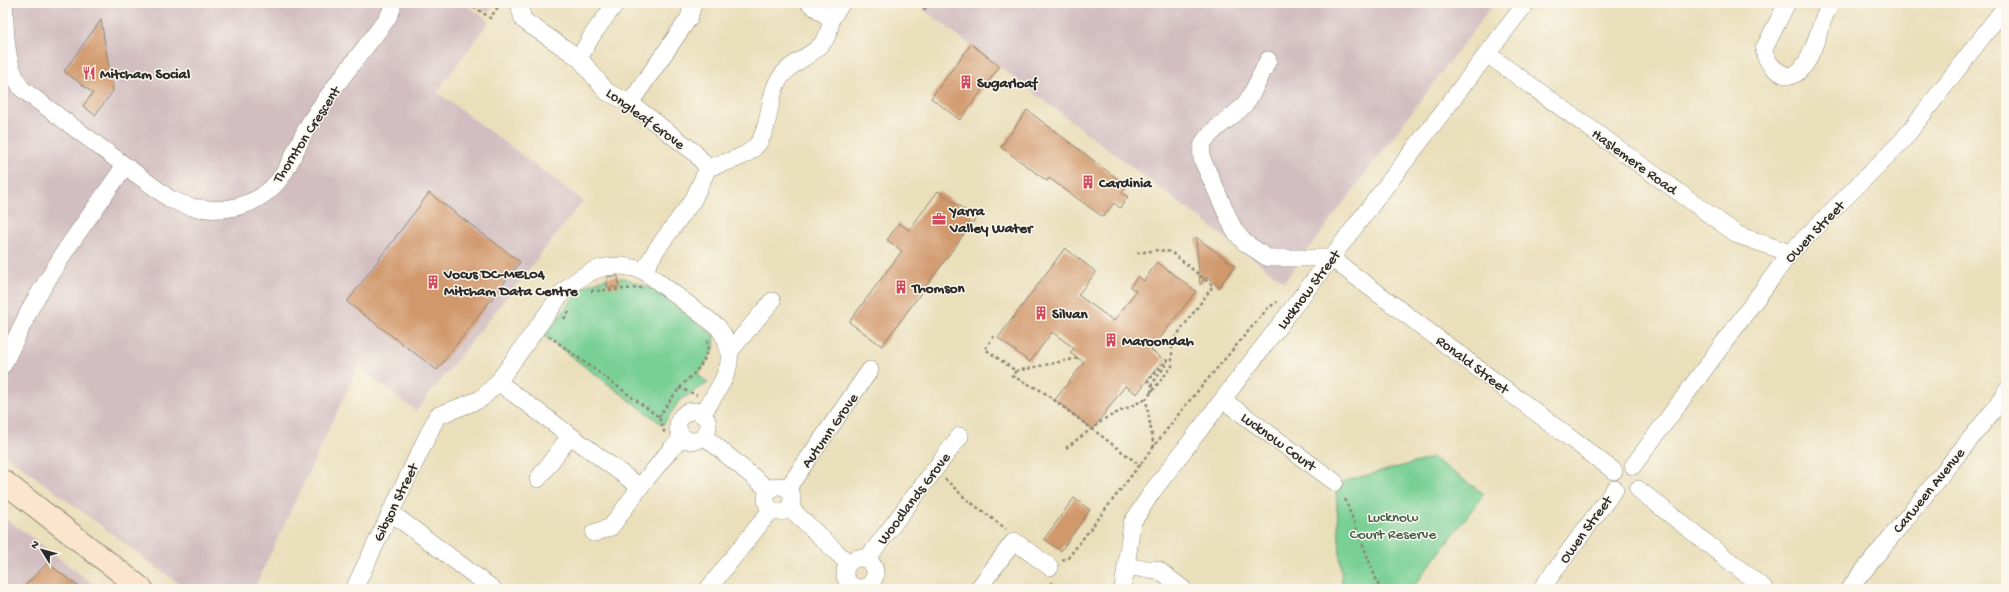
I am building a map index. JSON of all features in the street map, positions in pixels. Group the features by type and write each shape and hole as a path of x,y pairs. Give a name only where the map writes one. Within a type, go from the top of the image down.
{"street":[{"name":"Thornton Crescent","path":"4,3 9,65 13,76 22,89 124,167 170,199 194,209 222,210 238,208 257,199 273,186 283,174 312,119 387,19 392,9 392,3"},
{"name":"Longleaf Grove","path":"519,3 523,20 579,58 607,92 630,104 694,152 708,168"},
{"path":"579,58 593,34 616,3"},
{"path":"630,104 689,18 693,3"},
{"path":"810,3 831,19"},
{"path":"644,270 656,250 694,200 708,168 741,156 755,146 762,136 777,84 789,68 816,51 826,41 831,19 842,3"},
{"name":"Lucknow Street","path":"1123,589 1128,567 1132,523 1156,486 1224,400 1526,3"},
{"path":"1787,3 1764,49 1765,55 1769,62 1777,71 1789,76 1799,71 1807,60 1831,3"},
{"name":"Owen Street","path":"1634,466 1790,253 1903,140 2006,6"},
{"name":"Haslemere Road","path":"1487,54 1738,235 1790,253"},
{"path":"1268,60 1255,91 1238,113 1208,137 1202,147 1202,160 1234,230 1244,242 1268,258 1331,258"},
{"path":"3,365 32,305 67,248 124,167"},
{"name":"Ronald Street","path":"1331,258 1614,471"},
{"path":"640,487 498,382 562,294 575,281 589,272 611,266 631,266 644,270 718,327 726,338 730,351 729,367 702,415"},
{"path":"730,351 772,301"},
{"name":"Autumn Grove","path":"787,490 870,370"},
{"name":"Gibson Street","path":"354,589 437,416 481,400 498,382"},
{"name":"Carween Avenue","path":"1849,589 2004,397 2006,391"},
{"name":"Lucknow Court","path":"1224,400 1335,482"},
{"path":"594,533 610,527 640,487 677,443 678,428 681,417 691,411 702,415 708,425 704,436 694,441 677,443"},
{"path":"538,479 570,436"},
{"path":"704,436 769,490"},
{"name":"Woodlands Grove","path":"867,559 960,436"},
{"path":"1623,465 1634,466 1638,470 1642,479 1638,489 1634,492 1624,494 1615,489 1611,480 1614,471 1623,465"},
{"path":"3,481 142,589"},
{"path":"778,486 787,490 792,498 789,507 780,512 771,510 766,500 769,490 778,486"},
{"name":"Owen Street","path":"1541,589 1615,489"},
{"path":"1638,489 1765,589"},
{"path":"789,507 848,563"},
{"path":"708,589 771,510"},
{"path":"390,512 493,589"},
{"path":"978,589 1014,541 1050,567"},
{"path":"856,558 867,559 874,568 874,586 861,588 849,587 845,577 845,567 848,563 856,558"},
{"path":"1128,567 1158,570 1183,589"}],"path":[{"path":"469,3 490,18 501,3"},
{"path":"924,10 928,3"},
{"path":"1066,448 1077,438 1092,430 1106,418 1146,399 1172,366 1172,342 1213,286 1171,252 1158,250 1137,253"},
{"path":"585,293 591,291 644,288"},
{"path":"1050,567 1068,558 1185,406 1268,308 1281,299"},
{"path":"560,323 567,316 574,305"},
{"path":"552,331 548,335 659,418 677,443"},
{"path":"659,418 679,388 702,365 707,355 708,341 706,336"},
{"path":"994,336 985,349 1016,370 1078,358"},
{"path":"1150,377 1153,377 1166,360 1168,362 1152,384 1151,393"},
{"path":"1016,370 1012,376 1042,391 1140,466"},
{"path":"1147,380 1152,384"},
{"path":"1146,399 1154,448"},
{"path":"935,469 965,498 1010,532 1014,541"},
{"path":"1345,499 1380,589"}],"shaded area":[{"path":"3,3 464,3 489,21 437,92 583,201 416,411 358,367 254,589 186,589 3,453"},
{"path":"474,3 496,3 488,13"},
{"path":"915,3 1494,3 1284,282"},
{"path":"3,516 100,589 3,589"}],"green space":[{"path":"624,278 653,289 715,336 714,349 698,375 708,383 679,401 663,425 544,336 581,288 604,279"},
{"name":"Lucknow Court Reserve","path":"1433,458 1484,494 1412,589 1347,589 1342,585 1336,492 1345,481"}],"building":[{"path":"101,20 113,91 95,115 83,106 93,93 64,71"},
{"name":"Sugarloaf","path":"971,44 1000,66 960,120 931,98"},
{"path":"1027,110 1127,186 1122,193 1128,197 1120,208 1114,203 1103,217 1049,178 1047,181 1001,147"},
{"name":"Thomson","path":"938,191 976,218 882,346 849,322 902,251 887,240 899,223 909,230"},
{"name":"Vocus DC-MEL04 Mitcham Data Centre","path":"429,193 520,262 437,370 347,302"},
{"path":"1196,237 1235,266 1219,287 1206,277 1200,285"},
{"name":"Maroondah","path":"1065,248 1096,272 1078,295 1114,321 1136,291 1130,287 1138,276 1144,281 1157,262 1196,291 1151,350 1163,359 1137,394 1125,386 1093,429 1055,400 1084,362 1070,353 1074,348 1052,332 1030,362 998,338"},
{"path":"618,276 619,287 607,287 607,277"},
{"path":"1074,498 1090,510 1061,551 1044,539"},
{"path":"47,563 82,589 22,589"}],"place":[{"name":"Mitcham Social","path":"89,73"},
{"name":"Sugarloaf","path":"966,82"},
{"name":"Cardinia","path":"1088,182"},
{"name":"Yarra Valley Water","path":"939,219"},
{"name":"Vocus DC-MEL04 Mitcham Data Centre","path":"433,282"},
{"name":"Thomson","path":"901,287"},
{"name":"Silvan","path":"1041,313"},
{"name":"Maroondah","path":"1111,340"}]}
